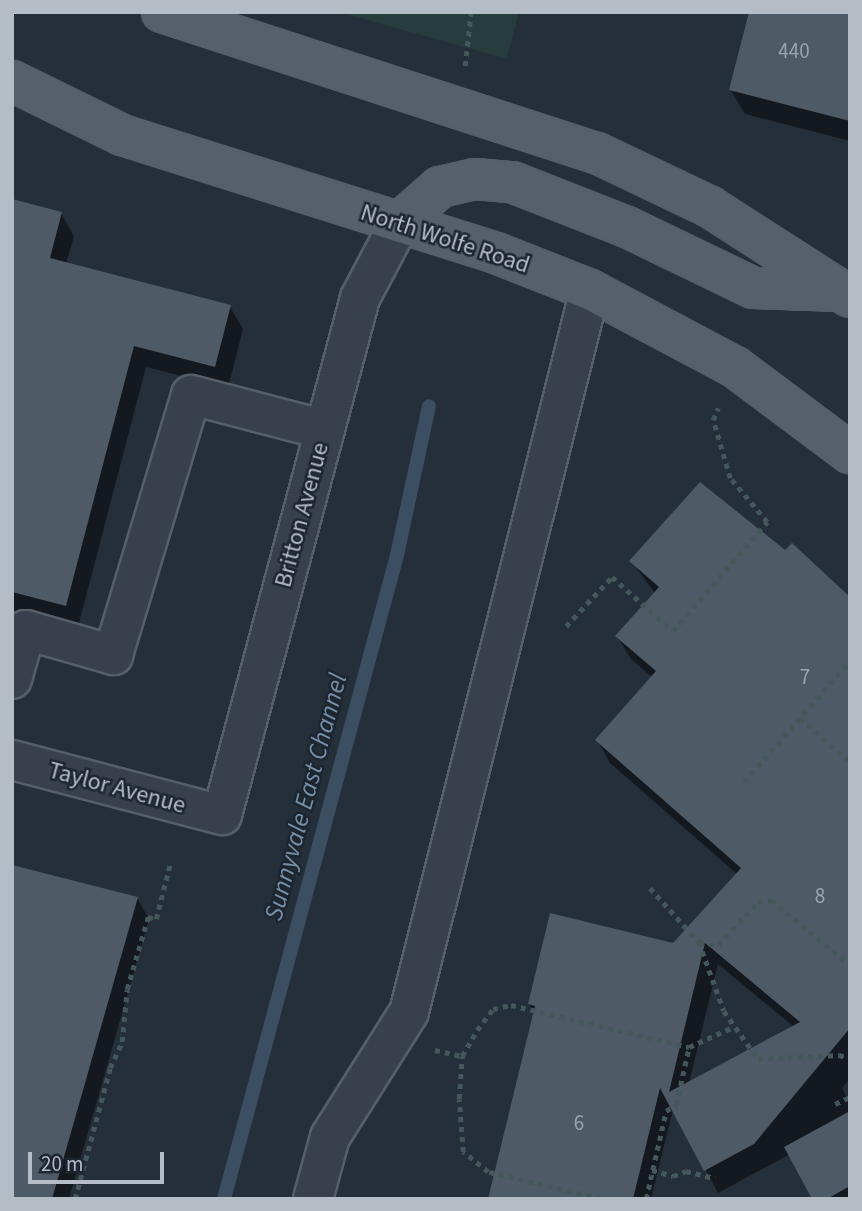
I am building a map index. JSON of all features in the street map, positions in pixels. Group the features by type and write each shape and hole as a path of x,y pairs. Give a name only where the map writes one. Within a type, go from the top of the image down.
{"main road":[{"path":"163,12 460,106 597,153 697,201 846,294"},
{"name":"North Wolfe Road","path":"12,81 122,135 400,222 590,290 735,367 850,453"},
{"path":"400,222 440,187 475,179 512,182 627,227 753,288 846,294"}],"street":[{"name":"Britton Avenue","path":"222,815 360,298 400,222"},
{"path":"313,1199 330,1137 409,1012 590,290"},
{"path":"12,679 26,630 113,655 191,395 325,429"},
{"name":"Taylor Avenue","path":"12,760 222,815"}],"path":[{"path":"460,106 471,12"},
{"path":"566,626 612,578 673,631 767,522 730,478 713,420 735,367"},
{"path":"744,782 850,661"},
{"path":"800,718 850,762"},
{"path":"75,1199 110,1068 122,1042 127,989 148,917 156,919 170,864"},
{"path":"650,888 699,942 733,1027 758,1059 839,1055 850,1058"},
{"path":"699,942 718,946 758,902 771,900 850,965"},
{"path":"601,1199 488,1172 463,1152 459,1141 462,1056 493,1009 511,1005 689,1047 733,1027"},
{"path":"646,1199 666,1111 677,1105 689,1047"},
{"path":"835,1104 850,1097"},
{"path":"652,1170 673,1176 686,1171 715,1178"}],"green space":[{"path":"339,12 519,12 507,59"}],"building":[{"path":"749,12 850,12 850,121 729,90"},
{"path":"12,199 62,212 50,258 231,305 215,367 134,346 66,606 12,592"},
{"path":"700,482 785,550 792,543 850,597 850,1028 754,1144 704,1171 660,1088 633,1199 488,1199 535,1006 528,1004 550,913 673,943 741,868 595,740 656,671 615,636 659,587 629,561","holes":["705,943 800,1022 669,1092"]},
{"path":"12,865 138,897 52,1199 12,1199"},
{"path":"850,1111 850,1186 827,1199 812,1199 784,1147"}],"waterway":[{"name":"Sunnyvale East Channel","path":"224,1199 397,555 429,406"}]}
